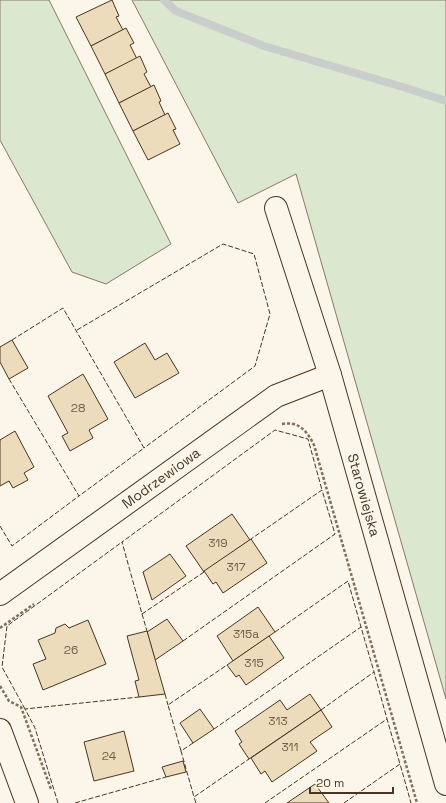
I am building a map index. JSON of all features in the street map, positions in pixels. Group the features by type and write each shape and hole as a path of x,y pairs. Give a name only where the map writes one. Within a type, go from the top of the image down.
{"street":[{"name":"Starowiejska","path":"276,208 330,375 446,784"},
{"name":"Modrzewiowa","path":"0,594 276,396 330,375"},
{"path":"0,730 27,803"}],"path":[{"path":"280,424 287,423 301,426 308,432 314,445 417,803"},
{"path":"0,628 37,601"},
{"path":"0,686 9,700 21,707 52,792"}],"green space":[{"path":"0,0 49,0 171,244 106,284 72,272 0,140"},
{"path":"132,0 446,0 446,699 296,174 238,203"}],"building":[{"path":"112,0 119,16 116,17 123,30 91,46 76,17"},
{"path":"126,28 134,43 130,45 137,59 105,74 91,46"},
{"path":"140,56 147,72 144,74 151,87 119,103 105,74"},
{"path":"154,85 165,115 133,131 119,103"},
{"path":"168,113 176,129 173,130 180,144 148,160 133,131"},
{"path":"12,340 28,368 9,379 0,362 0,347"},
{"path":"145,343 155,360 167,353 179,373 135,398 114,362"},
{"path":"83,374 108,419 89,430 93,438 70,451 62,436 68,433 48,396"},
{"path":"15,431 34,467 24,473 28,480 13,488 9,481 0,486 0,440"},
{"path":"232,514 250,540 204,572 186,546"},
{"path":"251,539 267,563 223,593 216,582 213,584 204,571"},
{"path":"170,554 186,576 152,600 143,572"},
{"path":"258,607 275,632 233,661 217,636"},
{"path":"167,619 183,641 155,660 147,632"},
{"path":"88,620 106,664 43,690 33,664 46,659 38,640 55,633 56,628 65,624 69,628"},
{"path":"147,631 165,694 139,697 135,681 139,680 127,636"},
{"path":"269,636 284,658 246,685 239,675 236,677 227,665"},
{"path":"310,694 321,710 249,759 239,744 242,742 235,731 280,700 287,710"},
{"path":"200,709 214,729 193,743 180,723"},
{"path":"321,710 332,727 310,742 317,751 272,782 265,771 261,774 251,758"},
{"path":"124,731 134,771 94,781 84,742"},
{"path":"183,761 186,772 166,777 162,767"},
{"path":"315,784 329,803 287,803"}],"waterway":[{"path":"164,0 176,11 264,46 446,101"}],"fence":[{"path":"77,330 223,244 254,254 270,314 255,366 144,448"},
{"path":"9,379 79,496 144,448 63,308 12,340"},
{"path":"204,572 142,614 122,542 275,430 308,439 322,490"},
{"path":"183,641 335,534 322,490 251,539"},
{"path":"0,526 12,546 79,496"},
{"path":"25,709 2,667 7,626 122,542"},
{"path":"275,632 348,581 361,627"},
{"path":"142,614 147,631"},
{"path":"214,729 361,627 374,672"},
{"path":"181,751 168,705 227,665"},
{"path":"321,710 374,672 387,719"},
{"path":"165,694 168,705"},
{"path":"58,803 35,728 25,709 139,697"},
{"path":"265,803 387,719 400,764"},
{"path":"193,743 181,751 194,797"},
{"path":"196,803 194,797 249,759"},
{"path":"344,803 400,764 411,803"},
{"path":"75,803 166,777"}]}
